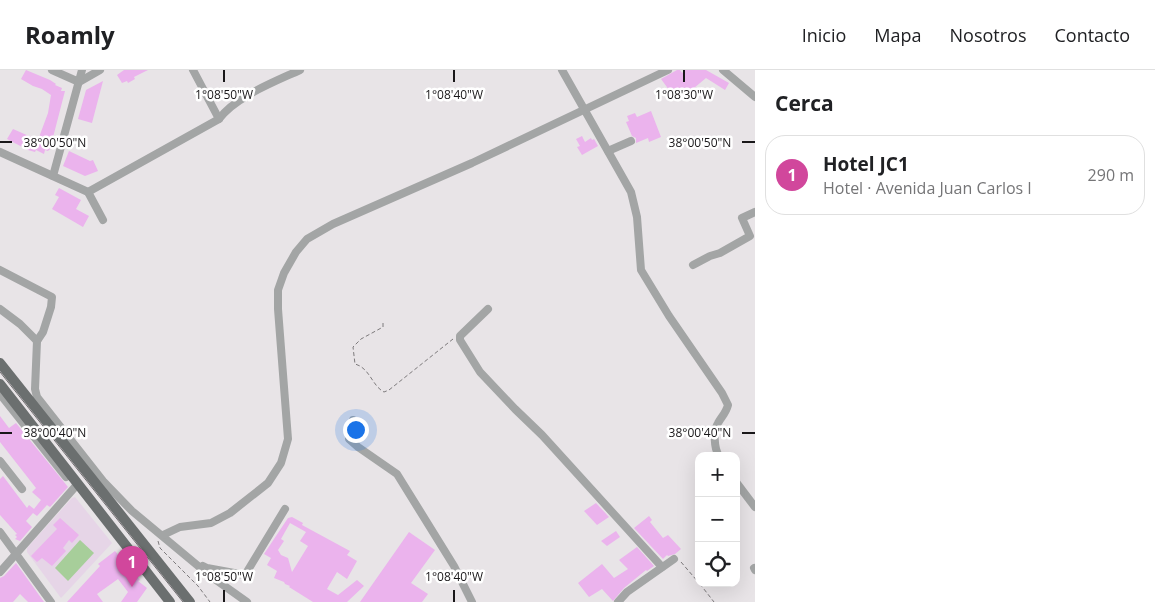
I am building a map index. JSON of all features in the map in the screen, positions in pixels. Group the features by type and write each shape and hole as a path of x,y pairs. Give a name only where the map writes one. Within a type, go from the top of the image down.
{"main road":[{"path":"0,363 190,602"},
{"path":"0,384 167,600"}],"street":[{"path":"52,70 79,82"},
{"path":"53,176 82,70"},
{"path":"79,82 100,70"},
{"path":"192,70 219,120"},
{"path":"88,192 219,120 226,110 250,95 300,70"},
{"path":"562,70 631,192 637,217 641,270 728,405 726,413 717,425 717,452"},
{"path":"163,535 180,527 211,523 230,513 268,483 281,463 288,440 278,290 296,252 307,239 668,70"},
{"path":"722,70 755,97"},
{"path":"608,151 631,141"},
{"path":"0,152 88,192 103,220"},
{"path":"693,265 720,253 750,236 742,218 755,212"},
{"path":"0,270 52,297 51,308 43,332 37,341 35,389 37,397 103,480 132,511 227,589 247,602"},
{"path":"0,309 20,324 37,341"},
{"path":"488,309 460,336 460,340 480,372 542,435 662,567"},
{"path":"0,394 167,600"},
{"path":"353,420 349,439 397,474 454,566 472,602"},
{"path":"2,467 22,489"},
{"path":"0,572 75,487"},
{"path":"740,487 755,507"},
{"path":"195,562 207,568 245,575 285,509"},
{"path":"0,532 51,602"},
{"path":"618,602 627,592 674,559"}],"path":[{"path":"383,322 383,327 361,339 353,347 355,364 369,374 379,389 384,392 456,337 460,336"},
{"path":"163,535 158,540 160,548 198,586 210,602"},
{"path":"674,559 677,558 695,578"},
{"path":"702,587 714,602"}],"shaded area":[{"path":"75,497 112,543 61,598 27,552 27,548"}],"green space":[{"path":"80,540 94,553 68,581 55,568"}],"building":[{"path":"26,70 50,80 62,88 61,91 65,91 50,149 48,151 45,150 44,154 36,150 35,152 28,150 7,139 13,129 38,140 48,113 51,95 21,79"},
{"path":"124,70 148,70 134,77 135,79 128,83 127,81 122,83 117,75"},
{"path":"680,70 682,73 685,70 706,70 729,83 725,90 706,78 694,88 675,98 661,79"},
{"path":"103,81 92,123 78,119 86,90"},
{"path":"651,111 661,137 649,142 648,138 636,143 636,138 632,136 626,122 629,121 627,116 635,113 637,117"},
{"path":"582,136 585,142 591,138 592,140 594,139 598,146 582,155 577,147 580,146 576,139"},
{"path":"69,151 90,161 93,160 98,171 85,176 63,166"},
{"path":"59,188 81,200 76,209 89,216 83,227 52,209 59,197 55,195"},
{"path":"0,416 9,428 16,423 68,487 50,507 47,505 37,516 33,513 26,521 32,527 20,541 15,539 17,534 0,515 0,479 3,476 27,508 29,505 34,509 41,500 32,492 36,488 0,442"},
{"path":"596,503 609,517 597,525 584,511"},
{"path":"649,516 652,520 650,522 663,538 668,535 681,549 675,554 667,555 663,559 634,528"},
{"path":"292,517 303,523 302,525 350,551 347,555 357,561 347,579 337,572 327,589 338,595 357,580 364,586 347,602 313,602 284,582 274,578 277,571 267,565 271,558 264,554 288,518","holes":["290,523 306,532 300,541 308,546 292,572 288,558 281,555 278,550 284,541 281,539"]},
{"path":"60,518 79,535 72,543 69,540 63,548 66,551 52,566 42,558 37,562 31,556 57,529 53,525"},
{"path":"616,531 620,537 607,546 601,541"},
{"path":"409,532 435,550 411,583 428,594 422,602 360,602"},
{"path":"637,547 654,566 646,570 624,588 613,601 602,589 589,597 578,583 602,564 614,578 628,569 619,560"},
{"path":"115,551 140,580 138,581 147,588 137,602 121,602 128,592 118,579 97,594 103,602 67,602 100,566 98,564"},
{"path":"16,563 44,602 28,602 20,594 13,602 0,602 0,578"}],"tram line":[{"path":"0,372 183,602"}],"place":[{"name":"Hotel JC1","path":"132,587"}]}
